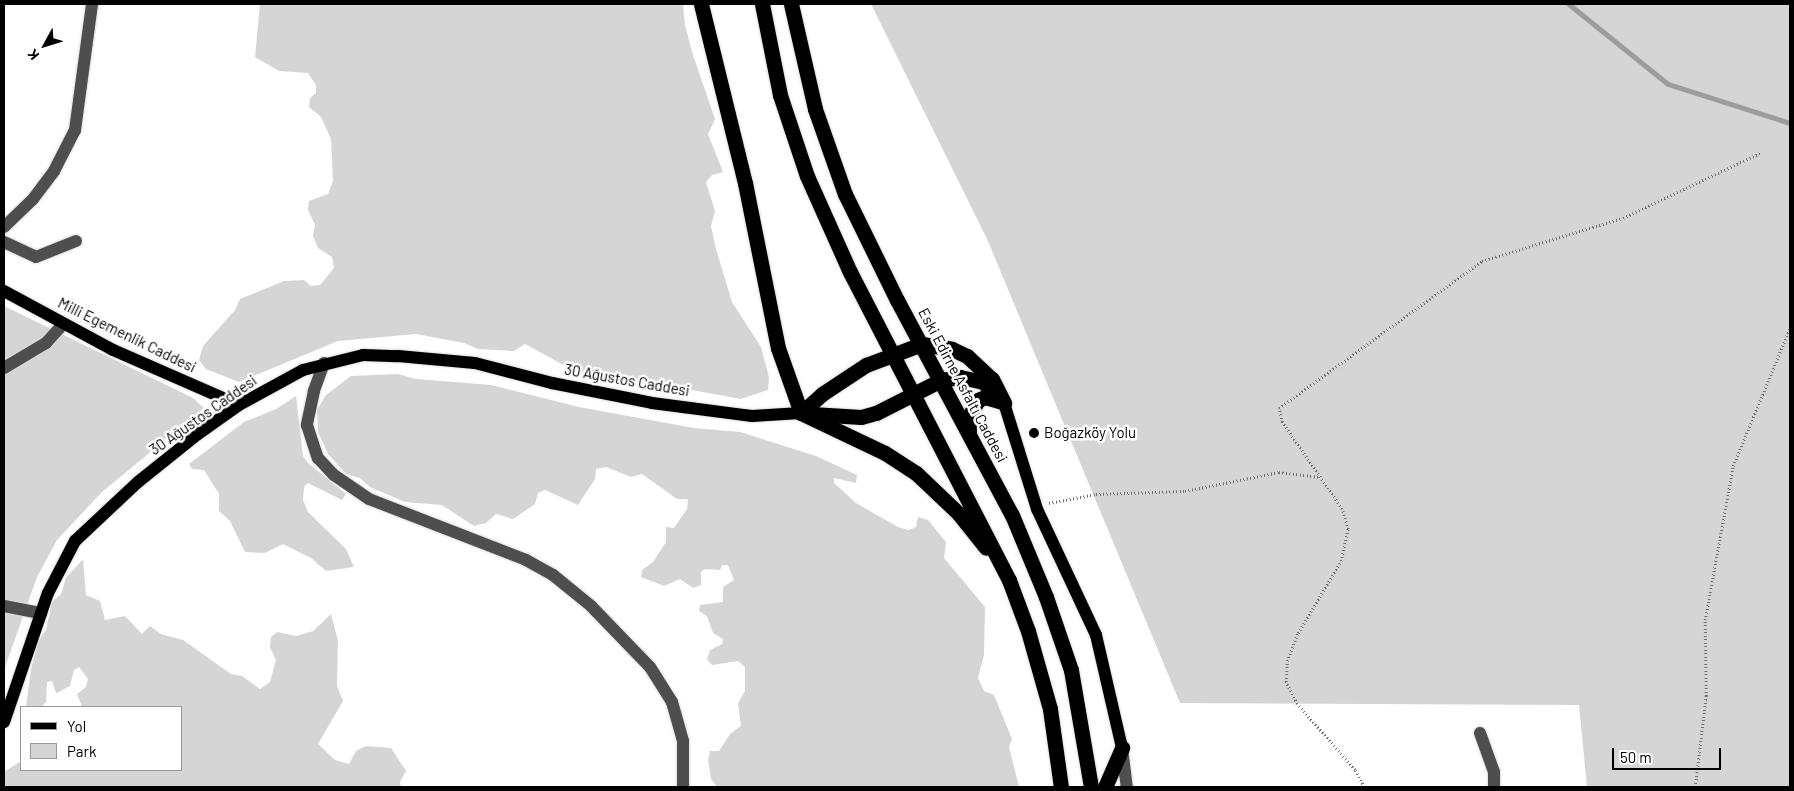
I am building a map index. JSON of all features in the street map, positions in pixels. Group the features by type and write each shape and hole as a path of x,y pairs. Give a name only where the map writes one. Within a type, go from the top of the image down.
{"highway":[{"path":"701,4 736,143 778,348 801,413 885,452 916,473 959,514 1009,580"},
{"path":"762,4 780,95 806,176 850,272 1009,580 1028,631 1050,708 1061,787"},
{"name":"Eski Edirne Asfaltı Caddesi","path":"791,4 805,71 830,156 868,243 1012,515 1058,629 1080,709 1091,787"},
{"path":"801,413 850,376 894,354 922,344 952,349 967,356 992,379 1004,402"},
{"path":"801,413 861,417 876,413 941,380 972,378 983,382 1004,402"},
{"path":"969,431 968,418 978,400 985,398 1004,402"},
{"path":"1105,787 1122,748"}],"main road":[{"name":"Milli Egemenlik Caddesi","path":"4,291 113,350 239,405"},
{"name":"30 Ağustos Caddesi","path":"4,722 41,612 60,564 75,542 138,482 239,405 303,370 324,363 362,355 475,363 552,383 652,403 752,416 801,413"},
{"path":"1004,402 1037,509 1096,635 1122,748"}],"street":[{"path":"4,227 32,199 54,171 75,130 92,4"},
{"path":"4,242 36,257 76,240"},
{"path":"4,368 46,342 63,324"},
{"path":"324,363 314,391 308,425 318,458 334,475 369,499 526,560 553,575 591,606 650,667 672,702 683,741 683,787"},
{"path":"4,606 41,612"},
{"path":"1480,733 1494,772 1494,787"},
{"path":"1122,748 1127,787"}],"path":[{"path":"1364,787 1355,770 1297,704 1286,682 1287,661 1292,647 1342,560 1348,529 1342,509 1282,422 1279,408 1313,382 1341,365 1482,261 1623,218 1760,153"},
{"path":"1694,787 1706,696 1705,620 1733,466 1790,328"},
{"path":"1037,509 1056,500 1096,494 1185,491 1279,472 1320,477"}],"green space":[{"path":"260,4 683,4 685,25 693,55 715,119 708,134 723,172 712,175 706,182 715,211 711,226 716,249 732,302 761,347 769,377 768,390 741,399 659,384 593,377 580,374 525,344 514,351 478,349 464,343 416,334 338,341 239,382 206,369 199,360 203,346 235,310 240,299 284,281 304,280 311,286 320,285 334,268 332,257 318,248 313,236 315,225 308,210 309,201 328,194 333,181 331,139 321,117 309,107 310,98 316,93 316,85 308,73 279,71 255,57"},
{"path":"871,4 1790,4 1790,787 1587,787 1579,705 1180,703 987,239"},
{"path":"4,306 193,398 204,408 102,492 57,540 37,577 4,670"},
{"path":"398,374 416,379 491,385 579,407 694,428 740,432 816,456 857,475 856,483 834,478 834,483 856,503 898,527 909,530 916,527 918,517 928,520 946,542 944,558 985,607 984,655 978,678 984,691 994,695 1012,739 1009,747 1019,787 717,787 711,779 708,760 710,751 719,751 730,734 741,726 738,703 745,691 745,667 738,661 712,665 707,659 710,650 722,644 723,639 713,633 707,616 699,611 700,605 723,602 723,587 734,580 728,565 722,565 720,570 705,569 701,572 701,585 693,588 680,579 664,586 641,577 642,570 653,562 666,542 666,527 674,528 687,509 688,499 677,499 642,474 631,477 606,467 596,469 595,479 578,505 545,490 538,493 535,504 513,519 496,514 486,523 474,526 442,505 405,502 370,487 360,478 346,474 328,454 318,432 317,410 326,395 351,376"},
{"path":"296,396 303,456 308,463 346,494 342,500 308,483 304,487 303,500 308,512 346,549 354,567 326,571 311,558 283,544 265,553 245,552 230,521 219,511 219,494 204,470 192,469 189,464 244,422 276,409"},
{"path":"83,559 86,595 100,601 105,620 125,616 142,634 150,626 161,634 183,640 231,674 242,676 260,689 270,682 276,660 270,647 271,637 277,632 296,636 313,631 331,614 338,641 337,686 343,701 318,744 335,760 349,764 356,751 366,746 391,748 406,771 400,782 401,787 4,787 4,772 20,762 20,771 182,771 182,706 82,706 77,694 86,687 88,679 79,667 74,670 70,686 56,693 52,681 47,682 46,702 42,706 26,706 31,669 38,642 46,630 52,602 61,594 66,578"}],"waterway":[{"path":"1569,4 1668,84 1790,123"}],"place":[{"name":"Boğazköy Yolu","path":"1034,433"}]}
